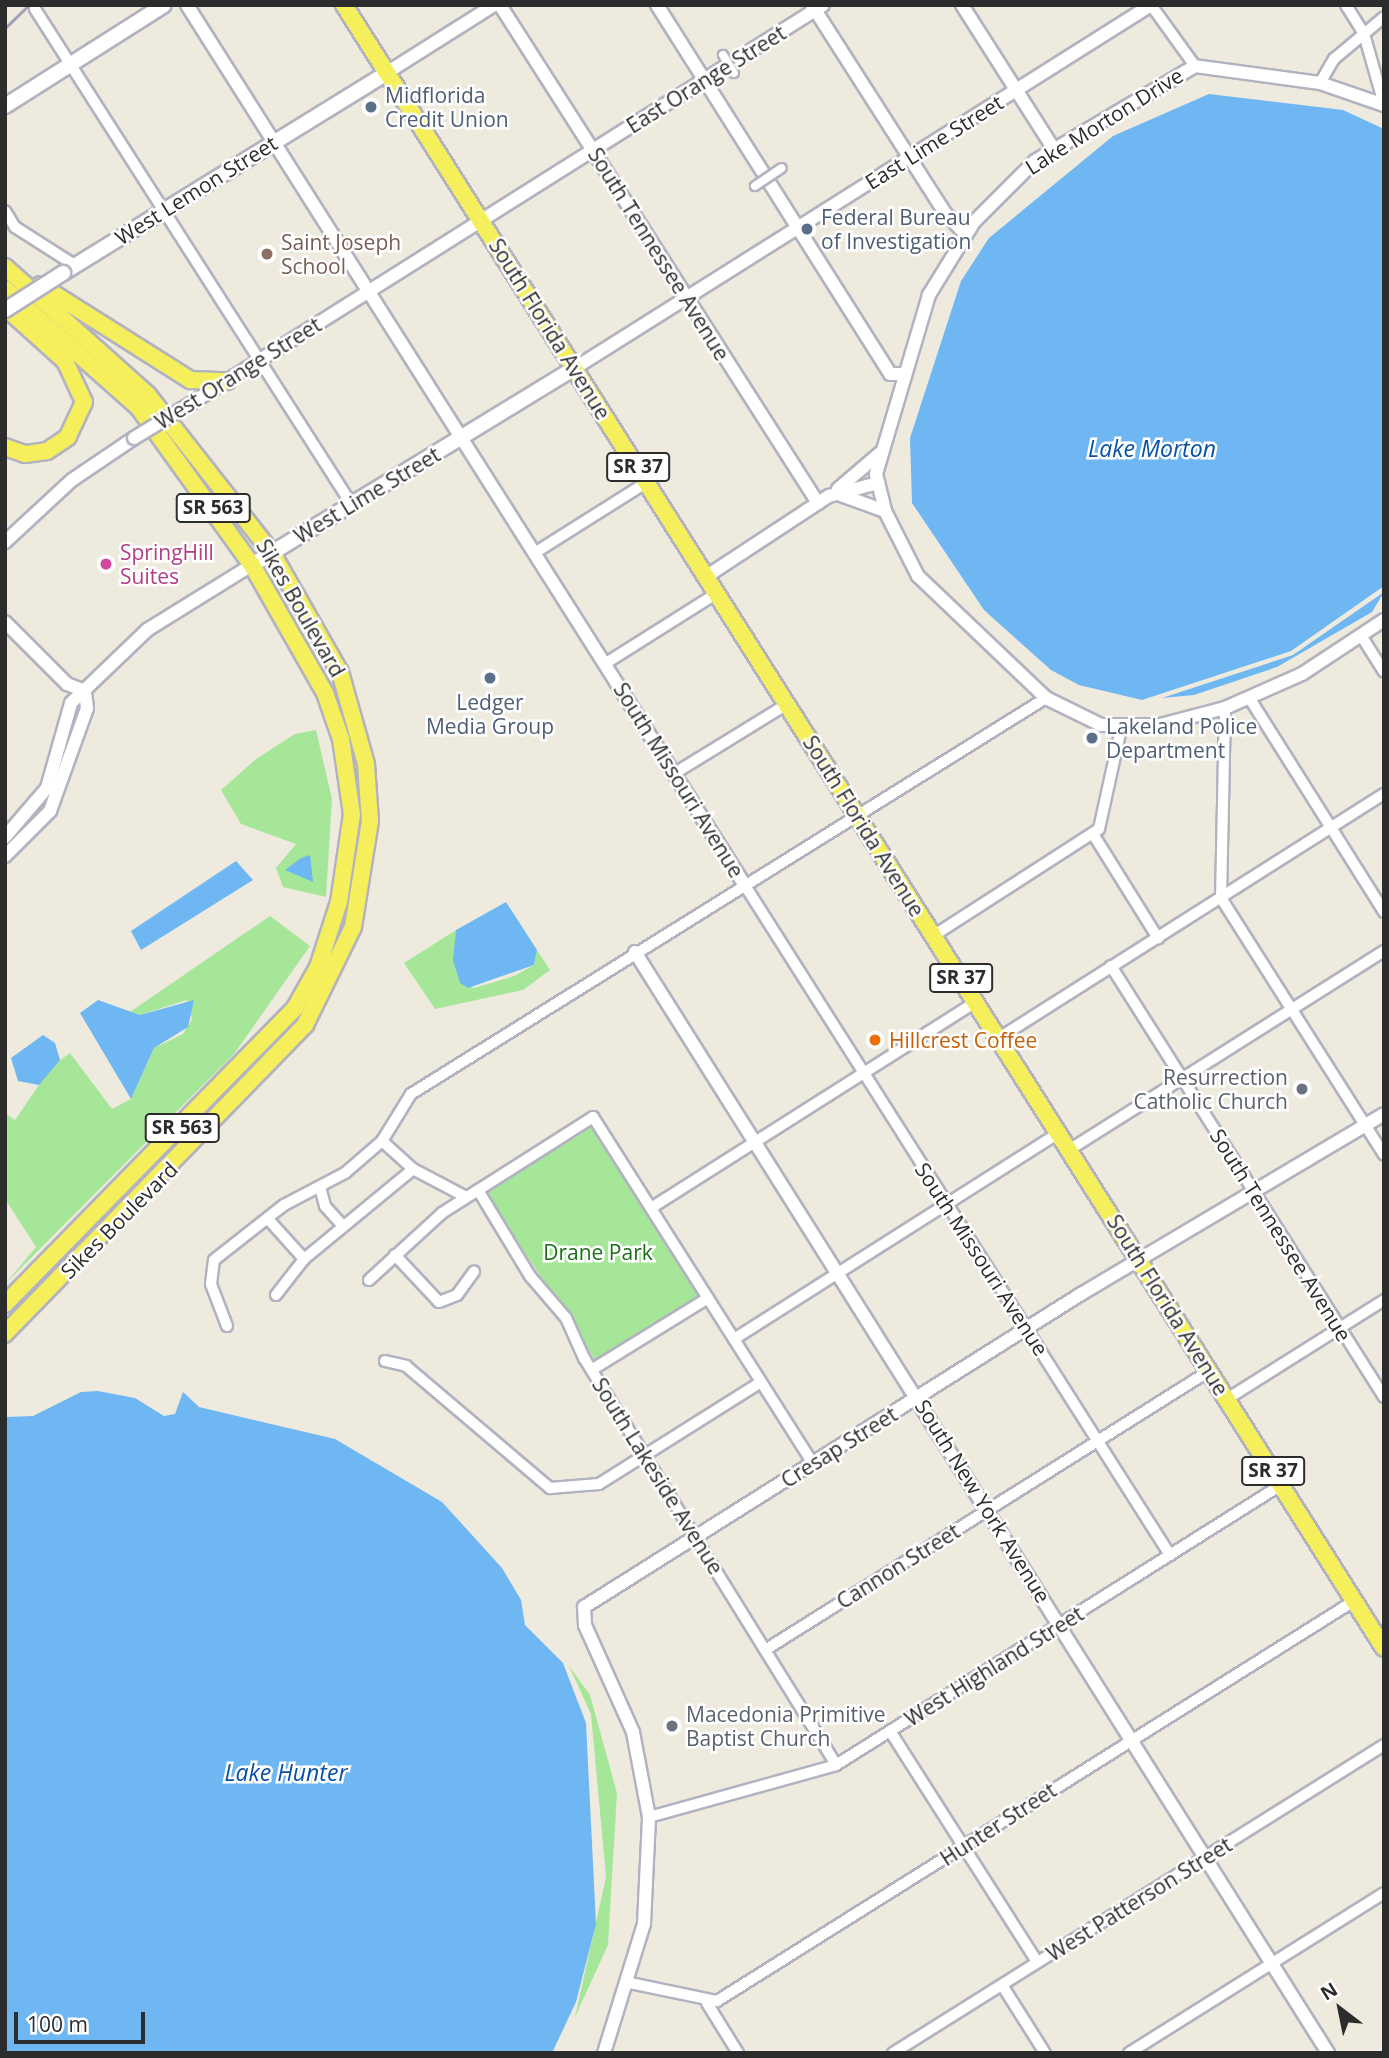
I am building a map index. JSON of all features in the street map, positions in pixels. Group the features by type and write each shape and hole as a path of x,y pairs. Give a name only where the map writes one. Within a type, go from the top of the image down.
{"main road":[{"path":"5,106 164,5"},
{"name":"South Florida Avenue","path":"344,5 1384,1648"},
{"name":"West Lemon Street","path":"5,308 388,72"},
{"path":"5,265 190,380 227,381"},
{"name":"Sikes Boulevard","path":"5,265 148,395 272,553 340,672 366,764 370,821 355,919 322,995 260,1077 5,1334"},
{"name":"Sikes Boulevard","path":"5,289 139,408 252,565 325,693 341,739 352,814 335,916 318,967 264,1046 5,1304"},
{"path":"5,308 65,361 84,402 68,437 47,452 25,454 5,447"},
{"name":"West Lime Street","path":"252,565 575,368"},
{"path":"352,814 355,919"},
{"path":"322,995 338,938 335,916"}],"street":[{"name":"South Missouri Avenue","path":"187,5 463,436 862,1072 1170,1555"},
{"path":"388,72 494,5"},
{"name":"South Tennessee Avenue","path":"500,5 818,503"},
{"path":"657,5 891,374 901,374"},
{"path":"962,5 1053,148"},
{"path":"1151,5 1195,66"},
{"name":"East Lime Street","path":"575,368 1151,5"},
{"path":"1346,5 1364,34 1384,105"},
{"path":"817,7 910,159 965,234"},
{"name":"East Orange Street","path":"482,220 817,7"},
{"path":"35,9 352,505"},
{"path":"1320,83 1334,59 1384,17"},
{"path":"723,55 734,73"},
{"name":"Lake Morton Drive","path":"1384,105 1320,83 1195,66 1053,148 994,198 965,234 929,296 901,374 880,453 878,483 885,511 918,576 1046,698 1081,719 1121,729 1225,708 1250,699 1362,637 1384,620"},
{"path":"755,186 782,168"},
{"path":"5,211 15,227 69,269"},
{"name":"West Orange Street","path":"5,542 72,480 134,438 482,220"},
{"path":"707,576 830,496 880,453"},
{"path":"536,552 647,482"},
{"path":"830,496 878,483"},
{"path":"830,496 850,494 885,511"},
{"name":"West Lime Street","path":"5,837 47,788 71,703 147,630 252,565"},
{"path":"606,663 717,593"},
{"path":"5,856 50,811 87,708 85,691 66,684 8,625"},
{"path":"1362,637 1384,672"},
{"path":"227,1326 211,1284 212,1263 268,1219 320,1186 382,1141 411,1094 1046,698"},
{"path":"1250,699 1384,912"},
{"path":"675,773 787,704"},
{"path":"1225,708 1221,898 1384,1154"},
{"path":"933,936 1100,829 1121,729"},
{"path":"999,1038 1384,794"},
{"path":"1093,834 1158,937"},
{"path":"1069,1150 1384,951"},
{"name":"South New York Avenue","path":"635,952 1328,2053"},
{"name":"South Tennessee Avenue","path":"1111,966 1384,1397"},
{"path":"651,1208 976,1002"},
{"name":"Cresap Street","path":"649,1817 628,1717 582,1618 587,1605 1027,1328 1255,1194 1384,1114"},
{"path":"369,1280 466,1197 593,1117 813,1463"},
{"path":"734,1339 1059,1133"},
{"path":"382,1141 412,1169 466,1197"},
{"path":"276,1295 304,1259 342,1224 412,1169"},
{"path":"320,1186 325,1206 342,1224"},
{"name":"South Lakeside Avenue","path":"478,1190 530,1276 556,1302 593,1369 836,1765"},
{"path":"268,1219 304,1259"},
{"path":"395,1255 439,1302 457,1295 474,1272"},
{"path":"593,1369 708,1297"},
{"path":"1227,1399 1384,1300"},
{"path":"385,1360 406,1366 543,1486 592,1487 646,1456 761,1382"},
{"name":"Cannon Street","path":"765,1650 1209,1371"},
{"name":"West Highland Street","path":"649,1817 836,1765 1281,1485"},
{"name":"Hunter Street","path":"707,2003 964,1846 1354,1601"},
{"path":"890,1731 1037,1962"},
{"name":"West Patterson Street","path":"894,2053 1384,1745"},
{"path":"604,2053 630,1983 650,1880 649,1817"},
{"path":"1129,2053 1384,1893"},
{"path":"630,1983 707,2003 738,2053"},
{"path":"1002,1985 1045,2053"}],"green space":[{"path":"316,730 332,799 326,897 283,887 276,868 296,844 241,824 221,790 256,759 295,734"},
{"path":"270,916 310,946 234,1054 5,1284 36,1247 5,1199 5,1113 15,1120 52,1066 70,1053 112,1109 131,1099 154,1048 183,1034 192,1019 187,1000 140,1015 130,1012"},
{"path":"456,930 460,983 474,988 514,976 534,965 537,950 550,970 523,990 435,1009 404,963"},
{"name":"Drane Park","path":"590,1125 701,1296 597,1364 486,1193"},
{"path":"569,1666 590,1695 617,1793 608,1945 575,2017 606,1877 591,1714"}],"water":[{"name":"Lake Morton","path":"1209,94 1343,110 1384,129 1384,586 1291,651 1142,700 1079,685 1051,670 984,610 912,503 910,438 961,281 989,238 1113,136"},
{"path":"1384,592 1372,612 1277,667 1194,695 1162,698 1293,655"},
{"path":"310,855 313,882 285,870 301,858"},
{"path":"236,861 253,880 141,950 131,931"},
{"path":"506,902 537,950 534,965 468,988 460,983 453,960 456,930"},
{"path":"98,1000 140,1015 194,1000 188,1027 154,1048 131,1099 80,1013"},
{"path":"43,1035 55,1043 60,1060 39,1085 18,1081 11,1058"},
{"name":"Lake Hunter","path":"98,1391 135,1398 164,1416 175,1414 183,1392 199,1407 335,1439 442,1502 502,1568 521,1600 525,1625 563,1663 586,1723 596,1924 576,2002 552,2053 5,2053 5,1417 33,1416 81,1392"}],"railway":[{"path":"5,28 29,5"}],"place":[{"name":"Midflorida Credit Union","path":"371,107"},
{"name":"Federal Bureau of Investigation","path":"807,229"},
{"name":"Saint Joseph School","path":"267,254"},
{"name":"SpringHill Suites","path":"106,564"},
{"name":"Ledger Media Group","path":"490,678"},
{"name":"Lakeland Police Department","path":"1092,738"},
{"name":"Hillcrest Coffee","path":"875,1040"},
{"name":"Resurrection Catholic Church","path":"1302,1089"},
{"name":"Macedonia Primitive Baptist Church","path":"672,1726"}]}
